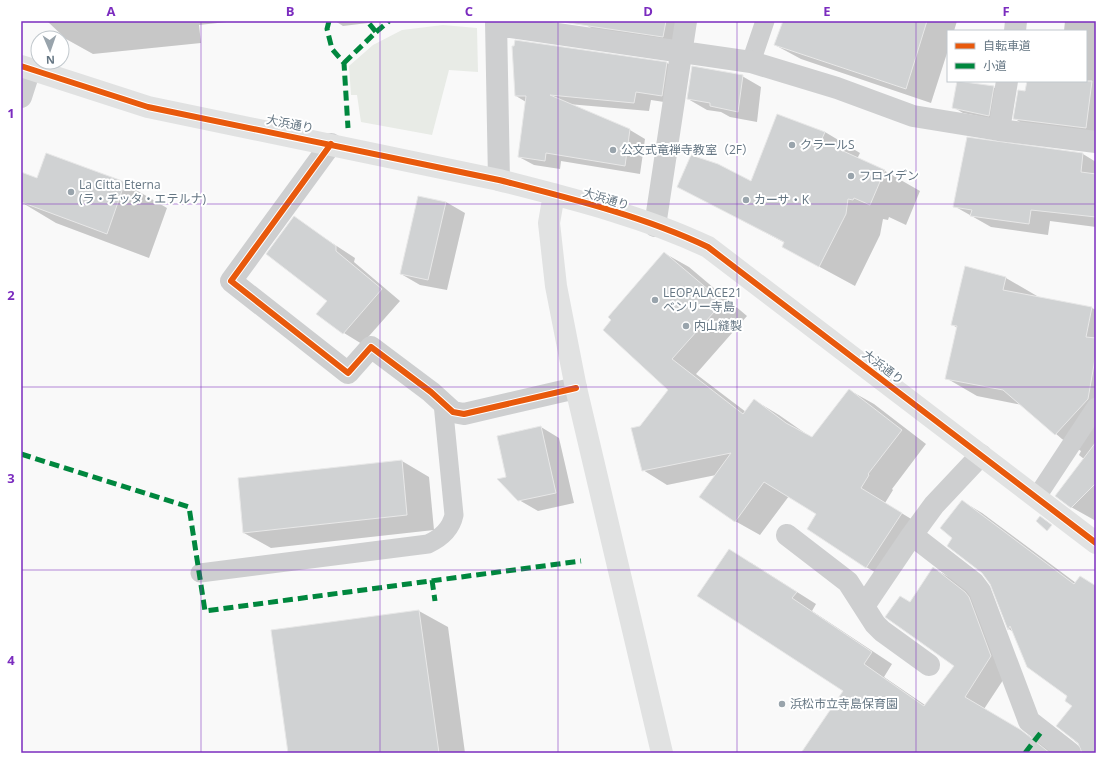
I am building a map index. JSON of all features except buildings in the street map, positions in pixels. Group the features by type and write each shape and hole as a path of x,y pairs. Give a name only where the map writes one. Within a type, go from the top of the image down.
{"street":[{"path":"655,226 686,21"},
{"path":"499,180 496,23 751,62 837,88 913,116 999,130 1096,142"},
{"path":"21,97 25,68"},
{"name":"大浜通り","path":"25,68 148,107 331,144 499,180 554,194 655,226 708,248 1096,543"},
{"path":"999,130 1007,82"},
{"path":"331,144 231,281 348,372 371,347 453,412 464,414 576,388"},
{"path":"554,194 549,223 555,278 576,388 662,753"},
{"path":"864,606 934,505 981,455"},
{"path":"787,535 844,578 875,624 882,631 929,665"},
{"path":"912,535 974,583 980,591 1029,721 1070,753"}],"lane":[{"path":"751,62 765,21"},
{"path":"200,573 428,544 438,540 452,525 454,515 443,403"},
{"path":"1036,498 1096,407"}],"shaded area":[{"path":"443,25 477,28 478,72 449,70 432,135 361,122 357,95 351,95 349,66 373,45 402,30"}],"marked path":[{"path":"329,21 327,29 332,49 344,63 348,128"},
{"path":"344,63 376,32 367,21"},
{"path":"376,32 389,21"},
{"path":"21,454 189,507 205,611 581,561"},
{"path":"432,580 435,601"},
{"path":"1025,753 1042,731"}],"cycle path":[{"path":"21,66 148,107 499,180 579,201 658,226 708,247 1096,543"},
{"path":"331,144 231,281 348,373 371,347 431,392 453,412 464,414 576,388"}],"place":[{"name":"クラールS","path":"792,145"},
{"name":"公文式竜禅寺教室（2F）","path":"613,150"},
{"name":"フロイデン","path":"851,176"},
{"name":"La Citta Eterna (ラ・チッタ・エテルナ)","path":"71,192"},
{"name":"カーサ・K","path":"746,200"},
{"name":"LEOPALACE21 ベンリー寺島","path":"655,300"},
{"name":"内山縫製","path":"686,326"},
{"name":"浜松市立寺島保育園","path":"782,704"}]}
